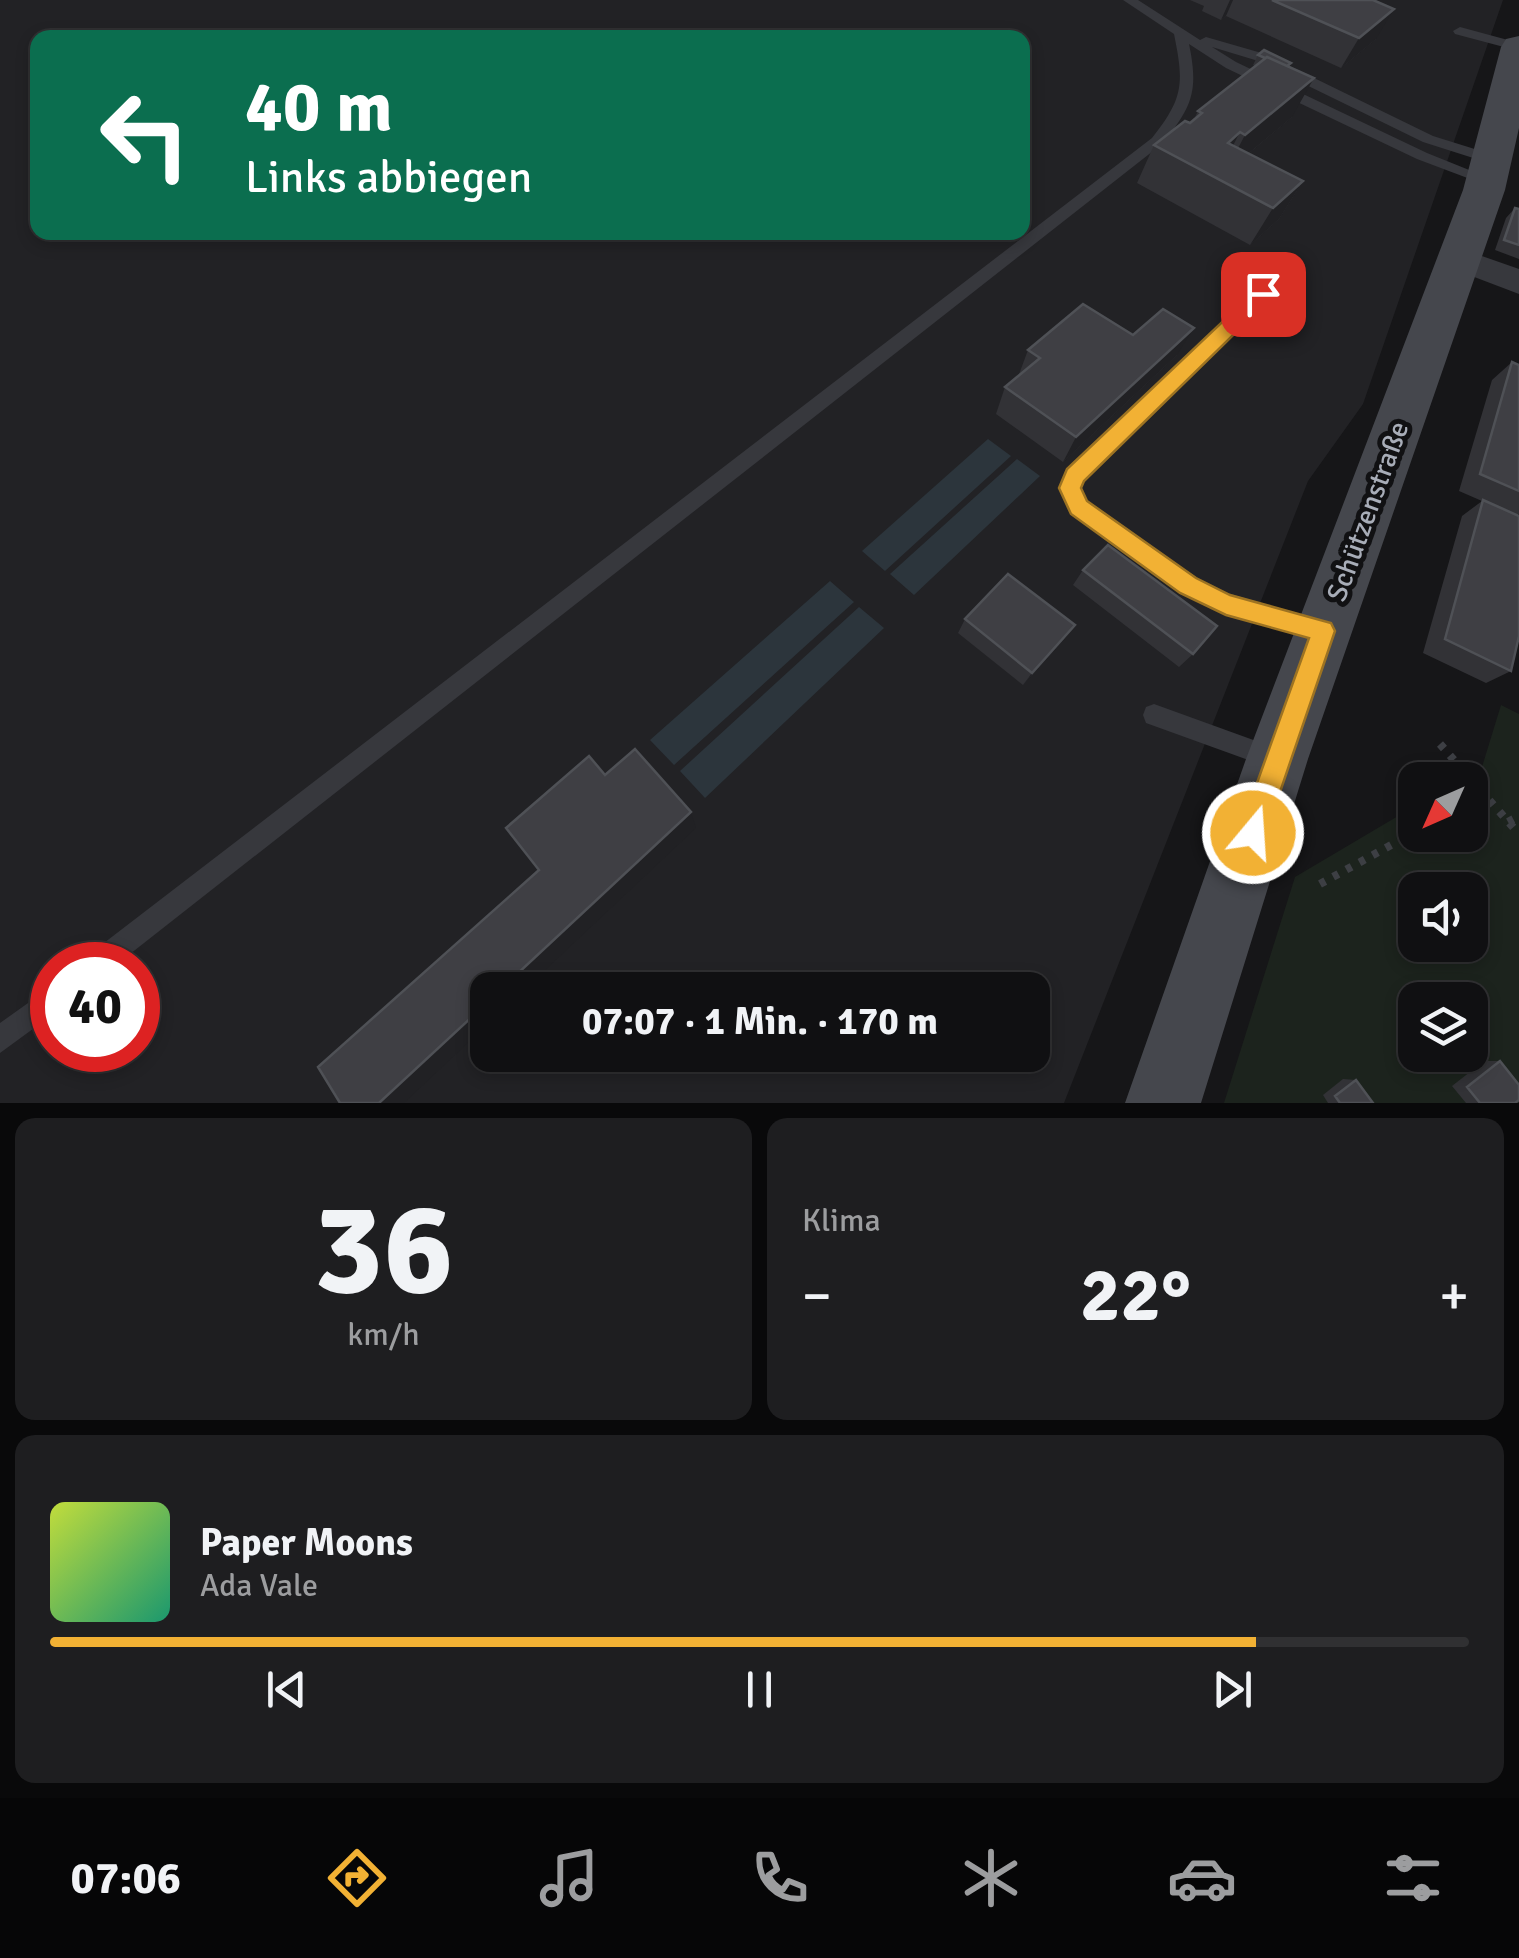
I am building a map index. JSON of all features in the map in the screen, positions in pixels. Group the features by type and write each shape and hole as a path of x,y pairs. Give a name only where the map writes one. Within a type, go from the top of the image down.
{"street":[{"name":"Schützenstraße","path":"1163,1103 1278,759 1459,259 1515,83 1519,47"},
{"path":"1459,259 1519,282"}],"lane":[{"path":"1129,0 1231,65 1422,156 1489,169"},
{"path":"1460,32 1519,47"},
{"path":"1180,33 1260,57 1489,169"},
{"path":"1030,240 1157,141 1182,109 1190,84 1180,33"},
{"path":"1283,90 1360,107"},
{"path":"126,942 1030,240"},
{"path":"1263,294 1075,476 1070,488 1079,507 1188,586 1226,604 1323,631"},
{"path":"1154,714 1278,759"},
{"path":"0,1040 30,1016"}],"path":[{"path":"1440,744 1456,762"},
{"path":"1488,799 1519,834"},
{"path":"1508,822 1519,816"},
{"path":"1320,884 1398,841"}],"shaded area":[{"path":"0,0 1503,0 1363,404 1308,481 1064,1103 0,1103"},
{"path":"988,439 1011,456 885,571 862,551"},
{"path":"1017,459 1040,476 914,595 890,574"},
{"path":"830,581 854,602 674,765 650,740"},
{"path":"859,607 884,628 705,798 680,771"},
{"path":"1501,705 1519,714 1519,1103 1224,1103 1295,877 1398,816 1398,852 1488,852 1488,762 1484,762"}],"building":[{"path":"1272,0 1373,0 1394,9 1359,38"},
{"path":"1264,50 1291,63 1287,66 1258,55"},
{"path":"1267,57 1314,78 1245,135 1240,132 1228,143 1303,181 1273,208 1154,145 1185,121 1190,123 1202,113 1198,111"},
{"path":"1515,208 1519,209 1519,245 1504,240"},
{"path":"1083,304 1133,335 1163,309 1194,328 1076,437 1005,387 1040,358 1028,350"},
{"path":"1512,362 1519,365 1519,491 1480,474"},
{"path":"1483,500 1519,516 1519,636 1511,671 1445,639"},
{"path":"1108,545 1217,626 1193,654 1083,570"},
{"path":"1008,574 1075,625 1032,673 965,619"},
{"path":"635,749 691,812 519,972 470,972 470,1019 379,1103 340,1103 318,1067 539,870 506,828 589,756 605,775"},
{"path":"1500,1061 1519,1085 1519,1100 1480,1103 1467,1087"},
{"path":"1356,1080 1373,1103 1340,1103 1335,1096"}],"route":[{"path":"1253,833 1323,631 1226,604 1188,586 1079,507 1070,488 1075,476 1263,294"}]}
